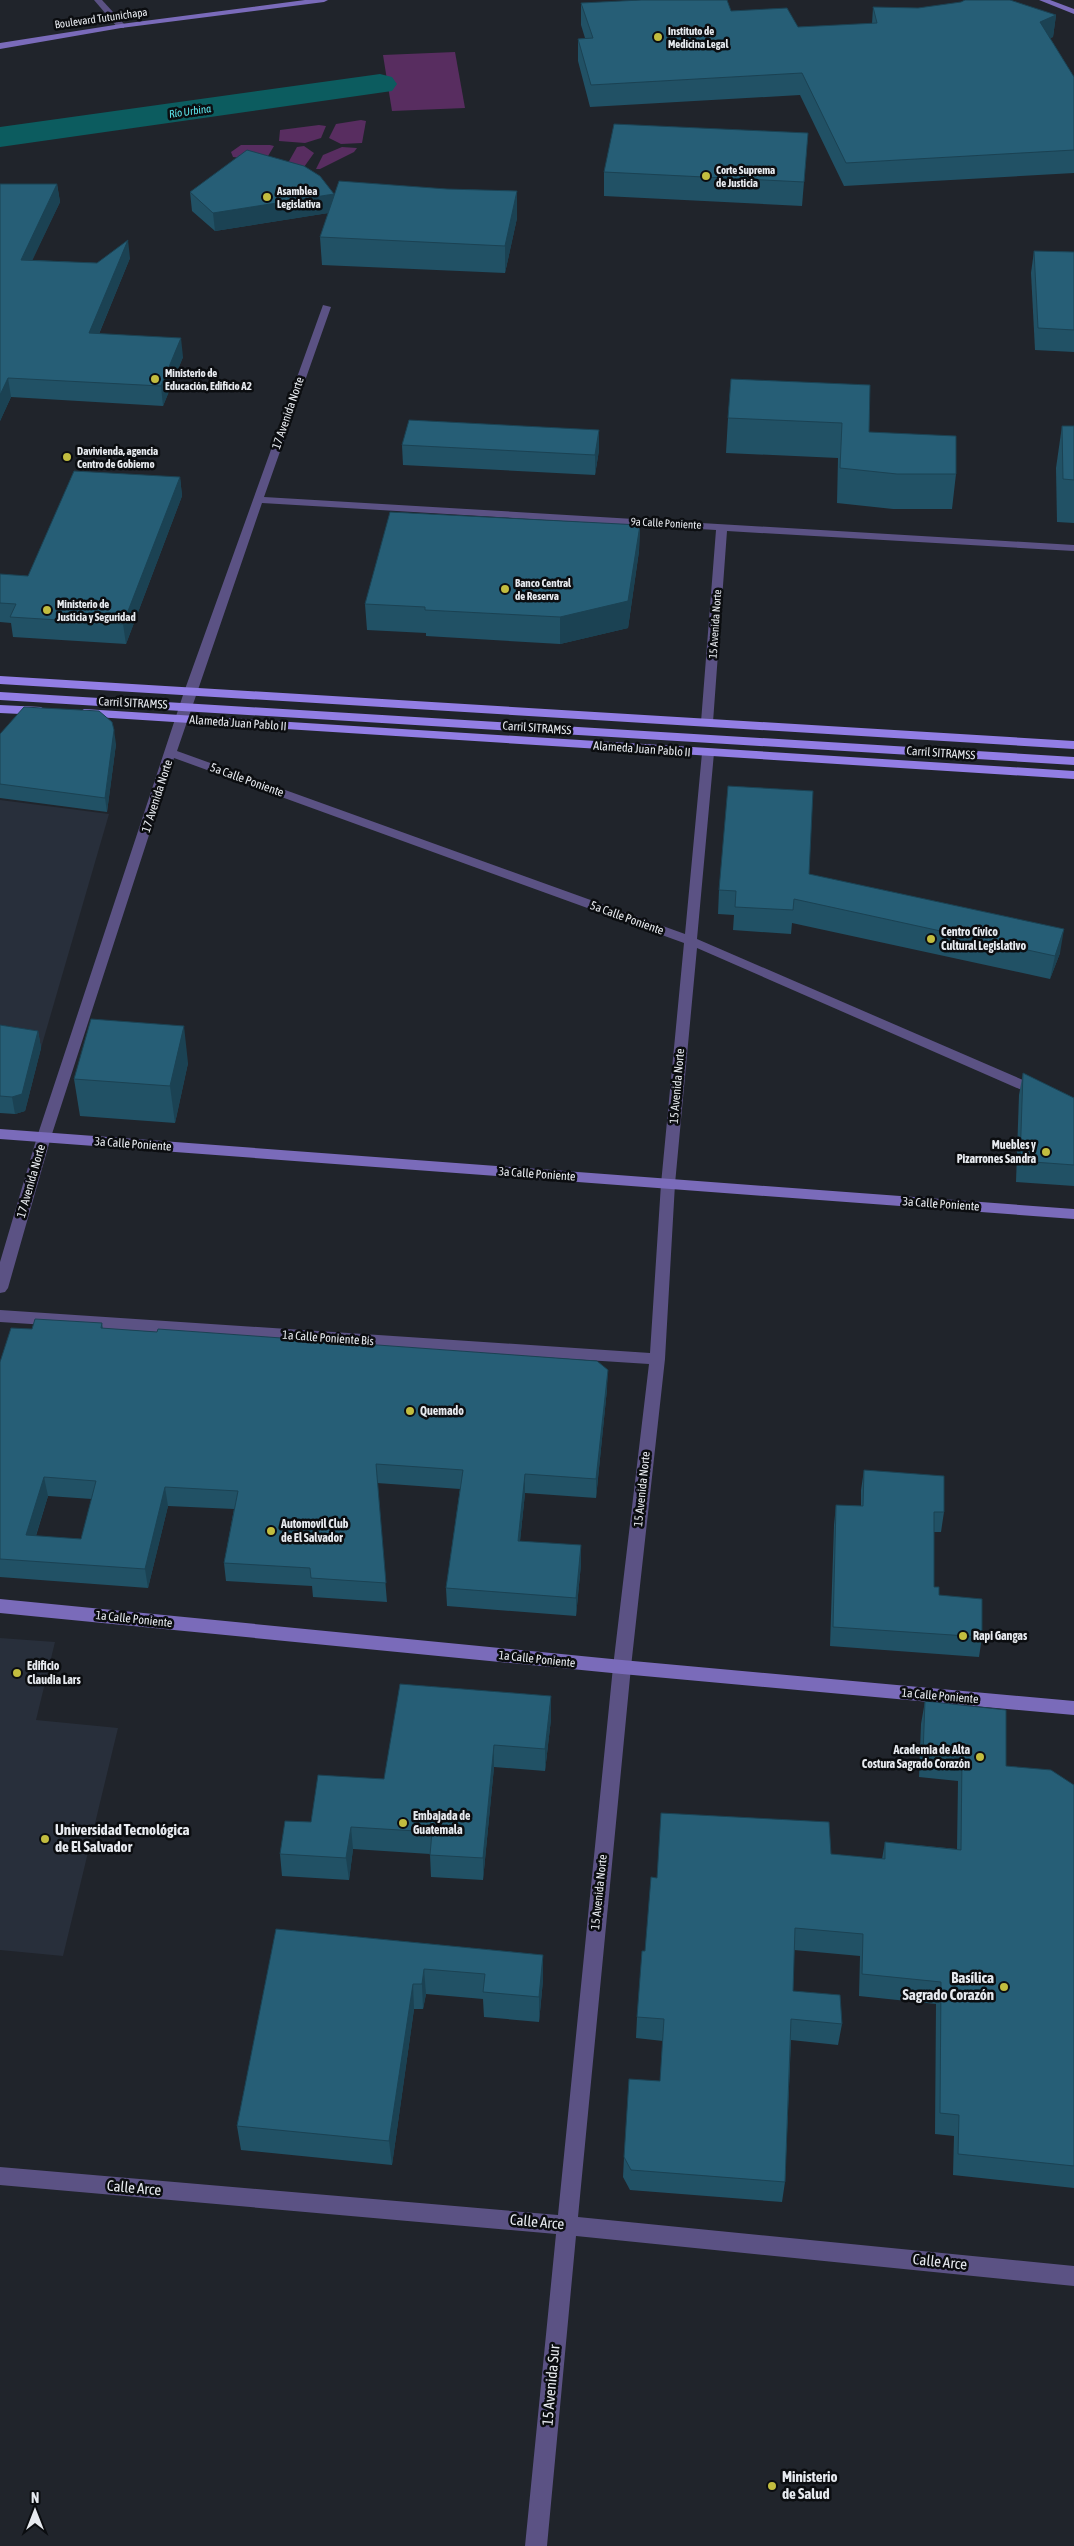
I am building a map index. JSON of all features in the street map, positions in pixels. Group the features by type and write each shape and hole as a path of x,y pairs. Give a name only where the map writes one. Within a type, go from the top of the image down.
{"main road":[{"name":"Boulevard Tutunichapa","path":"0,46 121,26 324,0"},
{"path":"1043,0 1074,10"},
{"path":"1064,0 1074,10"},
{"path":"0,680 1074,745"},
{"name":"Carril SITRAMSS","path":"0,696 1074,761"},
{"name":"Alameda Juan Pablo II","path":"0,709 1074,775"},
{"name":"3a Calle Poniente","path":"0,1134 1074,1214"},
{"name":"1a Calle Poniente","path":"0,1606 622,1667 1074,1708"}],"street":[{"path":"98,0 121,26"},
{"name":"17 Avenida Norte","path":"0,1288 44,1137 190,692 326,307"},
{"name":"9a Calle Poniente","path":"258,500 1074,548"},
{"name":"15 Avenida Norte","path":"708,722 722,526"},
{"name":"5a Calle Poniente","path":"171,753 689,940 1074,1108"},
{"name":"15 Avenida Norte","path":"566,2224 622,1667 657,1359 668,1184 689,940 708,753"},
{"name":"1a Calle Poniente Bis","path":"0,1316 657,1359"},
{"name":"Calle Arce","path":"0,2176 566,2224 1074,2276"},
{"name":"15 Avenida Sur","path":"536,2546 566,2224"}],"shaded area":[{"path":"455,52 465,108 392,111 383,55"},
{"path":"366,121 362,143 341,144 329,138 336,124"},
{"path":"319,125 326,126 321,138 305,143 279,141 280,130"},
{"path":"241,145 274,146 265,161 233,157 231,152"},
{"path":"304,146 314,153 304,167 288,163 297,147"},
{"path":"342,147 357,148 354,152 320,169 316,169 323,155"},
{"path":"0,800 109,814 41,1048 0,1041"},
{"name":"Universidad Tecnológica de El Salvador","path":"0,1638 55,1642 36,1720 118,1728 63,1956 0,1950"}],"building":[{"path":"641,0 727,0 731,11 787,8 798,27 877,23 873,7 918,8 965,0 1010,0 1056,15 1040,22 1074,77 1074,150 846,163 802,73 591,85 578,39 593,38 581,3"},
{"path":"614,124 808,133 804,182 604,172"},
{"path":"247,150 304,166 320,176 334,194 213,213 190,192"},
{"path":"339,181 447,189 517,191 505,246 320,237"},
{"path":"0,184 57,184 21,260 97,263 128,240 89,333 181,338 161,386 8,378 0,395"},
{"path":"1034,251 1074,252 1074,330 1038,328"},
{"path":"731,379 870,385 869,432 956,436 956,474 897,474 840,468 842,423 728,418"},
{"path":"409,420 599,430 595,455 402,445"},
{"path":"1062,426 1074,426 1074,480 1063,479"},
{"path":"74,471 180,477 123,624 10,617 16,604 0,603 0,574 28,576"},
{"name":"Banco Central de Reserva","path":"390,512 640,525 628,601 560,617 425,610 425,607 365,604"},
{"path":"24,707 99,711 112,722 114,730 105,798 0,784 0,734"},
{"path":"728,786 813,791 809,874 1064,929 1055,956 794,899 793,910 735,907 736,891 719,890"},
{"path":"91,1019 184,1026 170,1086 74,1079"},
{"path":"0,1025 38,1031 22,1094 12,1097 0,1096"},
{"name":"Muebles y Pizarrones Sandra","path":"1023,1073 1074,1098 1074,1165 1020,1161"},
{"path":"35,1319 102,1323 101,1328 157,1332 158,1329 597,1361 608,1370 596,1479 525,1474 518,1541 581,1545 576,1598 446,1588 463,1470 376,1464 386,1583 311,1578 310,1568 224,1563 238,1491 165,1487 145,1569 0,1559 0,1362 11,1328 32,1329","holes":["44,1477 96,1481 81,1539 26,1535"]},
{"path":"864,1470 944,1476 944,1512 934,1512 934,1587 939,1587 939,1595 982,1599 982,1637 833,1627 836,1505 863,1506"},
{"path":"400,1684 551,1696 545,1749 494,1745 483,1858 430,1855 432,1832 351,1827 346,1858 280,1854 285,1821 311,1822 318,1775 384,1779"},
{"path":"925,1701 1006,1710 1006,1766 1051,1770 1074,1785 1074,2166 958,2154 959,2115 940,2113 941,1982 862,1974 863,1934 795,1928 793,1991 840,1995 842,2024 791,2019 785,2182 631,2170 624,2157 629,2079 660,2081 664,2019 637,2017 642,1951 645,1951 651,1877 657,1878 661,1813 829,1822 831,1854 885,1859 885,1842 961,1850 962,1758 923,1754"},
{"path":"276,1929 543,1955 539,1997 483,1992 485,1974 424,1969 422,1984 413,1984 389,2141 237,2126"}],"waterway":[{"name":"Río Urbina","path":"0,137 380,84"}],"place":[{"name":"Instituto de Medicina Legal","path":"658,37"},
{"name":"Corte Suprema de Justicia","path":"706,176"},
{"name":"Asamblea Legislativa","path":"267,197"},
{"name":"Ministerio de Educación, Edificio A2","path":"155,379"},
{"name":"Davivienda, agencia Centro de Gobierno","path":"67,457"},
{"name":"Banco Central de Reserva","path":"505,589"},
{"name":"Ministerio de Justicia y Seguridad","path":"47,610"},
{"name":"Centro Cívico Cultural Legislativo","path":"931,939"},
{"name":"Muebles y Pizarrones Sandra","path":"1046,1152"},
{"name":"Quemado","path":"410,1411"},
{"name":"Automovil Club de El Salvador","path":"271,1531"},
{"name":"Rapi Gangas","path":"963,1636"},
{"name":"Edificio Claudia Lars","path":"17,1673"},
{"name":"Academia de Alta Costura Sagrado Corazón","path":"980,1757"},
{"name":"Embajada de Guatemala","path":"403,1823"},
{"name":"Universidad Tecnológica de El Salvador","path":"45,1839"},
{"name":"Basílica Sagrado Corazón","path":"1004,1987"},
{"name":"Ministerio de Salud","path":"772,2486"}]}
